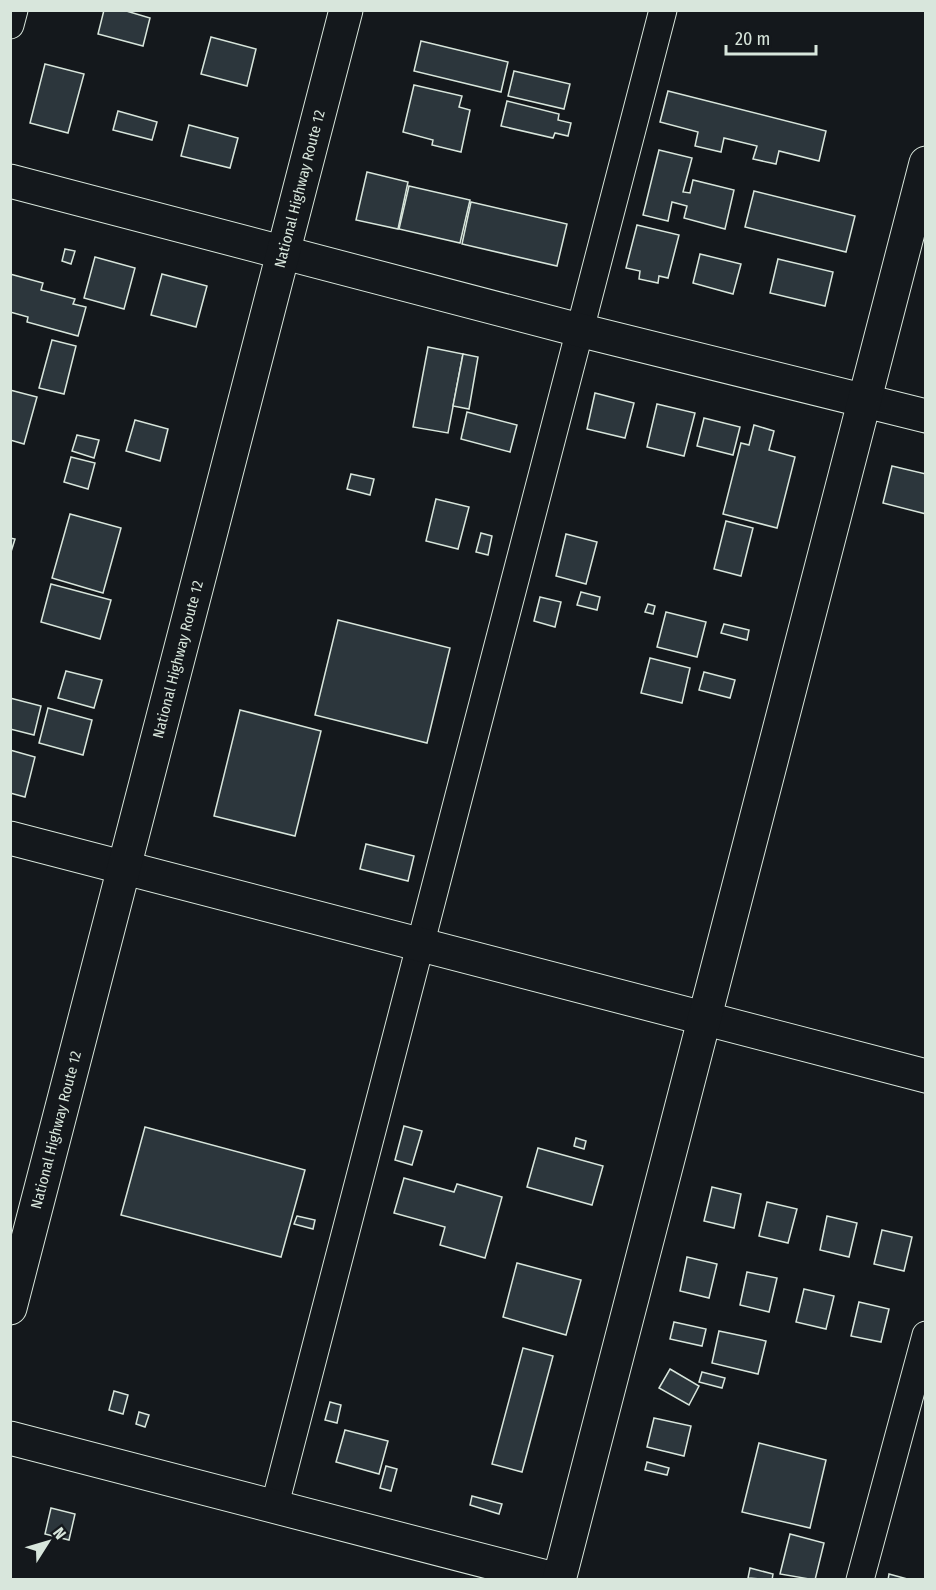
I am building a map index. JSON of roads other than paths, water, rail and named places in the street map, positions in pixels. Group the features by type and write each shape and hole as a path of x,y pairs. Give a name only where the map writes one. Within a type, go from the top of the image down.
{"main road":[{"name":"National Highway Route 12","path":"10,1308 346,10"},
{"path":"10,1438 559,1580 926,163"},
{"path":"10,181 579,330 926,416"},
{"path":"10,838 704,1016 926,1076"}],"street":[{"path":"10,25 14,10"},
{"path":"274,1508 663,10"},
{"path":"860,1580 926,1335"}]}
